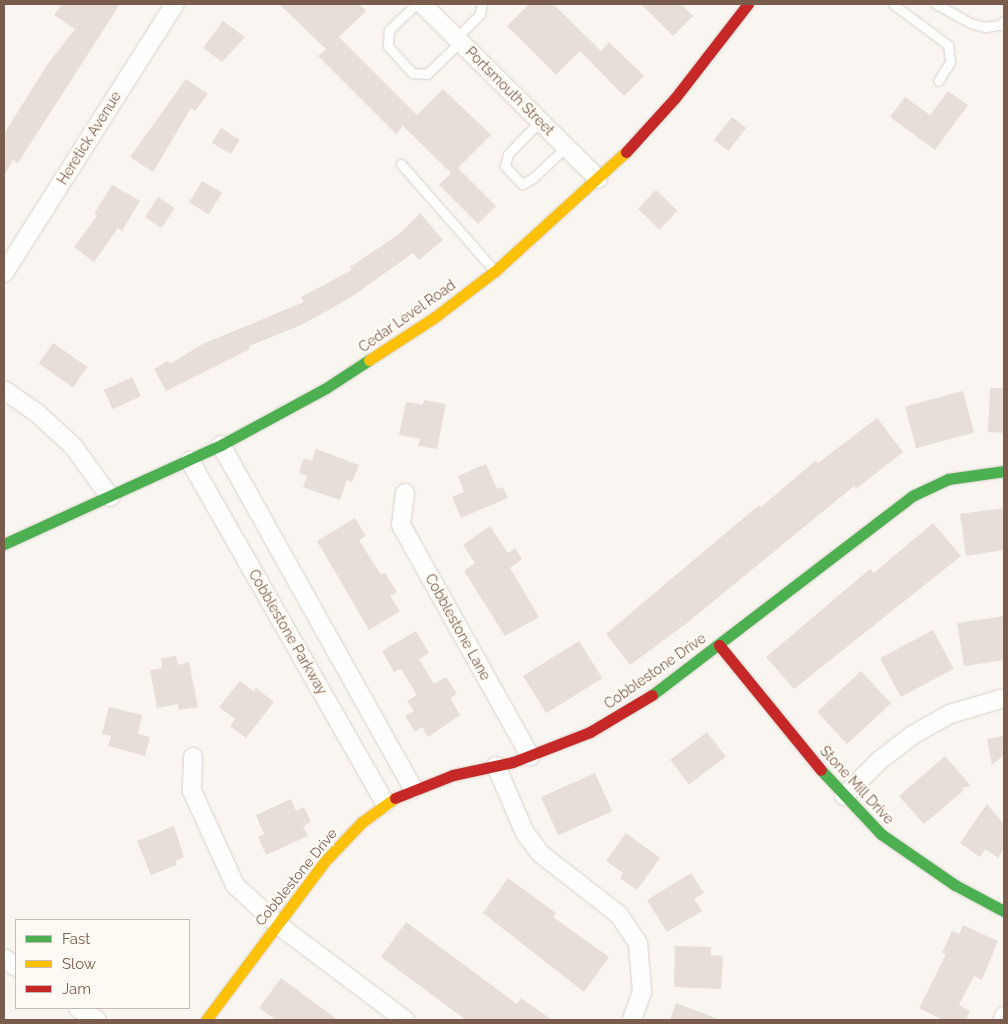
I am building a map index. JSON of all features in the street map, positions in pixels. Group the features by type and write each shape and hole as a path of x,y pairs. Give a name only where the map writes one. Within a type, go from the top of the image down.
{"street":[{"name":"Heretick Avenue","path":"4,274 175,4"},
{"name":"Portsmouth Street","path":"422,4 598,179"},
{"name":"Cedar Level Road","path":"4,544 221,446 367,363 495,271 598,179 676,98 748,4"},
{"path":"4,390 37,413 73,446 110,497"},
{"path":"221,446 413,789"},
{"name":"Cobblestone Parkway","path":"190,461 386,803"},
{"name":"Cobblestone Drive","path":"206,1020 338,846 386,803 413,789 530,756 590,732 627,711 719,646 912,496 948,479 1004,471"},
{"name":"Cobblestone Lane","path":"405,493 401,525 530,756"},
{"name":"Stone Mill Drive","path":"719,646 844,796 881,834 911,857 1004,911"},
{"path":"844,796 880,760 914,734 957,711 1004,698"},
{"path":"193,757 192,791 235,885 277,924 404,1020"},
{"path":"496,766 525,833 541,854 619,914 638,943 642,992 632,1020"},
{"path":"4,958 15,966"},
{"path":"80,1009 97,1020"},
{"path":"1003,1020 1004,1016"}],"lane":[{"path":"422,4 389,30 388,46 412,73 427,74 480,14 482,4"},
{"path":"893,4 948,45 950,62 938,81"},
{"path":"936,4 970,23 985,27 1000,25 1004,21"},
{"path":"540,121 508,154 505,166 522,184 533,178 566,147"},
{"path":"401,164 495,271"}],"building":[{"path":"62,4 120,4 18,163 13,160 4,176 4,134 47,65 75,29 54,15"},
{"path":"279,4 359,4 366,11 339,37 417,115 443,89 491,135 458,168 496,206 478,224 439,185 451,173 403,126 396,134 318,56 326,49"},
{"path":"529,4 553,4 601,51 609,42 644,76 624,96 580,51 556,75 507,26"},
{"path":"641,4 681,4 693,16 673,36"},
{"path":"223,21 245,37 222,62 203,48"},
{"path":"186,79 208,94 195,111 191,108 153,172 130,157"},
{"path":"948,91 968,105 935,150 890,117 905,97 930,115"},
{"path":"732,117 746,128 728,151 714,140"},
{"path":"221,128 240,140 231,154 212,142"},
{"path":"202,181 222,193 209,214 189,202"},
{"path":"112,185 140,201 122,231 118,228 94,262 74,247 97,216 94,214"},
{"path":"656,190 678,211 660,230 638,209"},
{"path":"158,197 175,208 162,228 145,217"},
{"path":"420,213 443,240 419,260 413,253 350,298 301,325 249,346 250,349 166,391 154,369 168,361 170,364 203,344 304,302 301,297 352,270 350,267 398,235"},
{"path":"53,343 87,367 73,388 39,363"},
{"path":"132,377 141,396 113,409 104,390"},
{"path":"990,388 1004,388 1004,433 988,432"},
{"path":"963,391 974,433 916,448 905,407"},
{"path":"424,400 446,404 437,449 418,446 420,439 399,435 406,402 423,405"},
{"path":"877,418 903,452 856,489 854,486 687,623 630,665 606,634 759,505 761,507 816,460 818,463"},
{"path":"316,449 359,465 352,482 347,480 340,500 303,487 307,476 299,473 304,458 312,461"},
{"path":"486,464 497,489 503,487 508,498 461,518 452,497 464,492 458,476"},
{"path":"1004,508 1004,550 966,556 960,514"},
{"path":"355,518 366,536 359,540 381,575 385,573 397,592 390,596 400,611 369,630 317,541"},
{"path":"933,523 961,556 794,689 766,657 870,569 874,573"},
{"path":"490,526 508,553 515,548 522,559 510,568 539,617 505,636 464,571 475,563 463,545"},
{"path":"1004,616 1004,660 964,666 957,623"},
{"path":"933,630 954,669 901,697 880,658"},
{"path":"416,631 429,653 419,659 434,684 446,677 457,694 450,698 460,715 428,737 422,727 415,732 405,716 414,711 407,701 417,695 401,669 394,672 382,651"},
{"path":"579,641 602,678 546,713 523,676"},
{"path":"176,656 178,665 189,662 198,707 179,710 178,704 157,708 150,670 162,668 161,658"},
{"path":"861,671 891,703 847,744 817,712"},
{"path":"240,681 254,692 256,688 274,702 246,738 230,726 235,719 219,707"},
{"path":"109,707 142,715 138,734 150,737 145,756 108,746 111,736 102,734"},
{"path":"707,732 726,757 689,784 670,760"},
{"path":"1004,736 1004,755 992,765 987,739"},
{"path":"945,756 971,786 961,788 964,790 924,824 899,796"},
{"path":"595,773 612,811 558,835 541,797"},
{"path":"291,799 296,811 304,807 311,822 303,826 308,836 266,855 258,837 264,834 256,815"},
{"path":"987,804 1004,824 1004,848 998,858 985,849 980,857 960,843"},
{"path":"174,826 184,857 176,861 177,865 151,875 137,841"},
{"path":"626,833 660,858 637,890 620,878 623,873 606,861"},
{"path":"691,873 704,893 694,899 702,911 667,932 647,900"},
{"path":"508,878 556,913 553,917 609,957 584,992 483,913"},
{"path":"406,922 517,1004 521,998 552,1020 466,1020 381,957"},
{"path":"963,925 998,941 982,980 974,976 959,1005 970,1011 966,1020 943,1020 919,1008 946,954 942,953 952,931 959,934"},
{"path":"675,946 711,947 711,955 723,956 721,989 674,987"},
{"path":"281,978 338,1020 276,1020 259,1008"},
{"path":"676,1003 718,1019 670,1020"}],"traffic: fast":[{"path":"4,544 221,445 326,388 369,360"},
{"path":"652,695 912,496 948,479 1004,471"},
{"path":"821,770 881,834 955,885 1004,911"}],"traffic: slow":[{"path":"369,360 435,317 495,271 626,152"},
{"path":"206,1020 324,862 362,822 395,798"}],"traffic: jam":[{"path":"626,152 675,98 748,4"},
{"path":"719,645 821,770"},
{"path":"395,798 453,775 513,762 590,732 652,695"}]}
